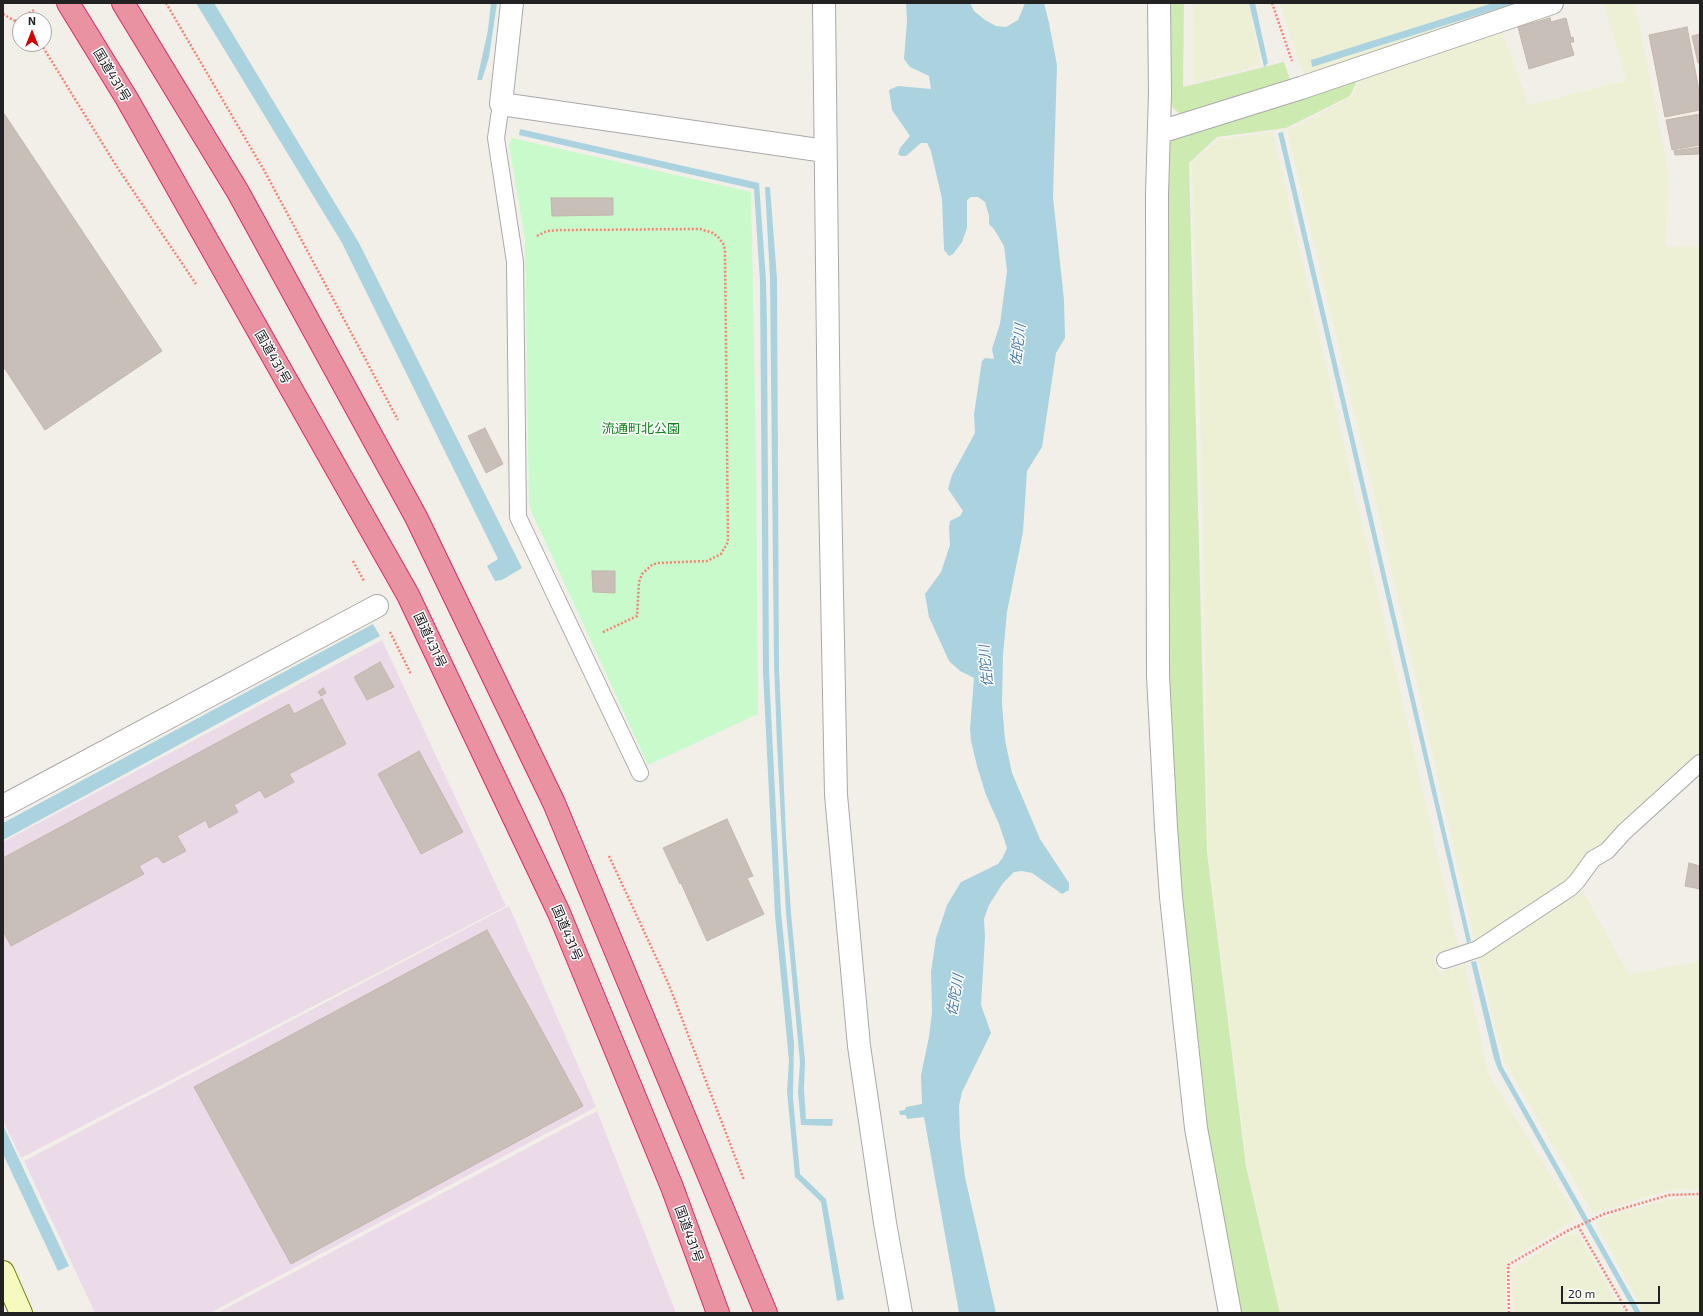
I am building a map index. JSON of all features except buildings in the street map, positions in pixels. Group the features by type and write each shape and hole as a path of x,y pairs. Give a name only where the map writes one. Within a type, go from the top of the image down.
{"highway":[{"name":"国道431号","path":"68,3 126,98 408,594 559,912 672,1187 718,1313"},
{"path":"123,3 238,192 416,517 554,803 766,1313"}],"street":[{"path":"512,3 501,104 825,151"},
{"path":"824,3 825,151 836,795 859,1046 885,1223 901,1313"},
{"path":"1159,3 1160,132 1157,194 1158,676 1165,819 1171,896 1196,1128 1230,1313"},
{"path":"1160,132 1301,88 1552,3"},
{"path":"3,806 377,606"},
{"path":"3,1272 21,1313"}],"lane":[{"path":"501,104 496,138 515,262 518,517 640,772"},
{"path":"1445,960 1478,949 1537,908 1570,888 1593,859 1607,851 1624,832 1700,763"}],"path":[{"path":"1272,3 1301,88"},
{"path":"3,14 12,19"},
{"path":"46,52 117,167 200,290"},
{"path":"534,241 538,235 560,230 700,229 713,233 719,238 724,245 725,252 728,542 721,554 707,562 658,563 652,565 642,574 639,582 637,616 579,644"},
{"path":"351,557 412,675"},
{"path":"1509,1313 1508,1265 1582,1223 1594,1218 1669,1195 1700,1194"},
{"path":"1578,1226 1628,1313"}],"shaded area":[{"path":"382,640 506,906 21,1158 3,1121 3,842"},
{"path":"509,906 596,1107 210,1313 95,1313 24,1161"},
{"path":"597,1111 676,1313 217,1313"}],"green space":[{"path":"1166,3 1184,3 1183,87 1284,62 1292,85 1183,117 1166,99"},
{"path":"1193,3 1248,3 1261,65 1194,83"},
{"path":"1280,3 1536,3 1307,78 1299,63"},
{"path":"1603,3 1634,3 1669,174 1666,247 1700,246 1700,755 1576,877 1476,947 1381,524 1287,131 1352,96 1364,73 1500,25 1529,105 1626,80"},
{"path":"1360,74 1350,96 1286,128 1217,137 1189,163 1207,852 1246,1166 1280,1313 1239,1313 1195,1061 1165,699 1167,144 1175,135"},
{"path":"1273,132 1458,945 1433,955 1439,973 1465,964 1488,1073 1577,1218 1507,1262 1506,1313 1281,1313 1247,1165 1208,851 1202,478 1192,163 1219,139"},
{"name":"流通町北公園","path":"512,138 751,192 756,452 758,714 648,765 529,506 525,240 509,145"},
{"path":"1580,886 1629,974 1700,961 1700,1189 1668,1191 1593,1213 1504,1061 1477,954"},
{"path":"1700,1197 1700,1313 1644,1313 1596,1223 1606,1217 1669,1199"},
{"path":"1571,1233 1578,1234 1623,1313 1513,1313 1512,1269"}],"water":[{"path":"196,3 214,3 359,243 522,568 502,580 495,581 487,566 498,559 342,243"},
{"path":"491,3 497,3 489,57 482,80 477,80 488,30"},
{"name":"佐陀川","path":"906,3 970,3 974,11 985,20 996,26 1006,27 1018,20 1025,3 1044,3 1057,65 1053,197 1064,300 1065,338 1056,353 1042,447 1027,471 1023,532 1007,612 1003,655 1002,704 1005,740 1012,773 1040,839 1069,883 1069,890 1062,894 1032,873 1022,871 1014,872 1003,883 989,905 984,919 985,937 981,1005 991,1033 962,1092 959,1106 960,1137 965,1177 996,1313 959,1313 924,1117 907,1119 906,1115 900,1115 899,1111 905,1110 906,1107 922,1104 921,1075 929,1037 932,1012 931,972 936,938 947,905 961,882 998,864 1007,848 999,824 986,795 971,741 970,729 974,678 960,671 949,661 929,617 925,594 941,572 950,545 950,521 960,516 963,511 948,489 952,475 975,433 974,414 982,361 985,358 994,359 992,349 1000,324 1007,271 1004,246 994,229 989,224 989,216 985,202 978,197 971,197 967,200 967,228 962,242 953,254 949,256 944,250 942,199 931,151 927,143 921,143 906,156 901,156 898,154 900,148 910,136 892,110 889,90 898,86 931,89 929,76 910,67 904,59 907,21"},
{"path":"1249,3 1255,3 1268,63 1264,67"},
{"path":"1493,3 1516,3 1312,67 1311,60"},
{"path":"520,129 759,183 766,280 767,327 769,672 781,912 794,1043 793,1098 800,1174 826,1199 844,1299 837,1301 821,1202 795,1177 787,1091 789,1061 775,915 763,672 760,282 754,189 519,135"},
{"path":"1283,132 1471,941 1467,943 1278,133"},
{"path":"765,187 770,187 777,279 779,668 786,837 791,913 805,1061 804,1089 806,1119 833,1119 832,1126 801,1125 798,1092 800,1062 786,913 774,663 770,278"},
{"path":"373,624 380,636 3,840 3,823"},
{"path":"1476,961 1502,1066 1641,1313 1635,1313 1498,1069 1494,1059 1471,962"},
{"path":"3,1125 69,1266 58,1271 3,1154"}]}
